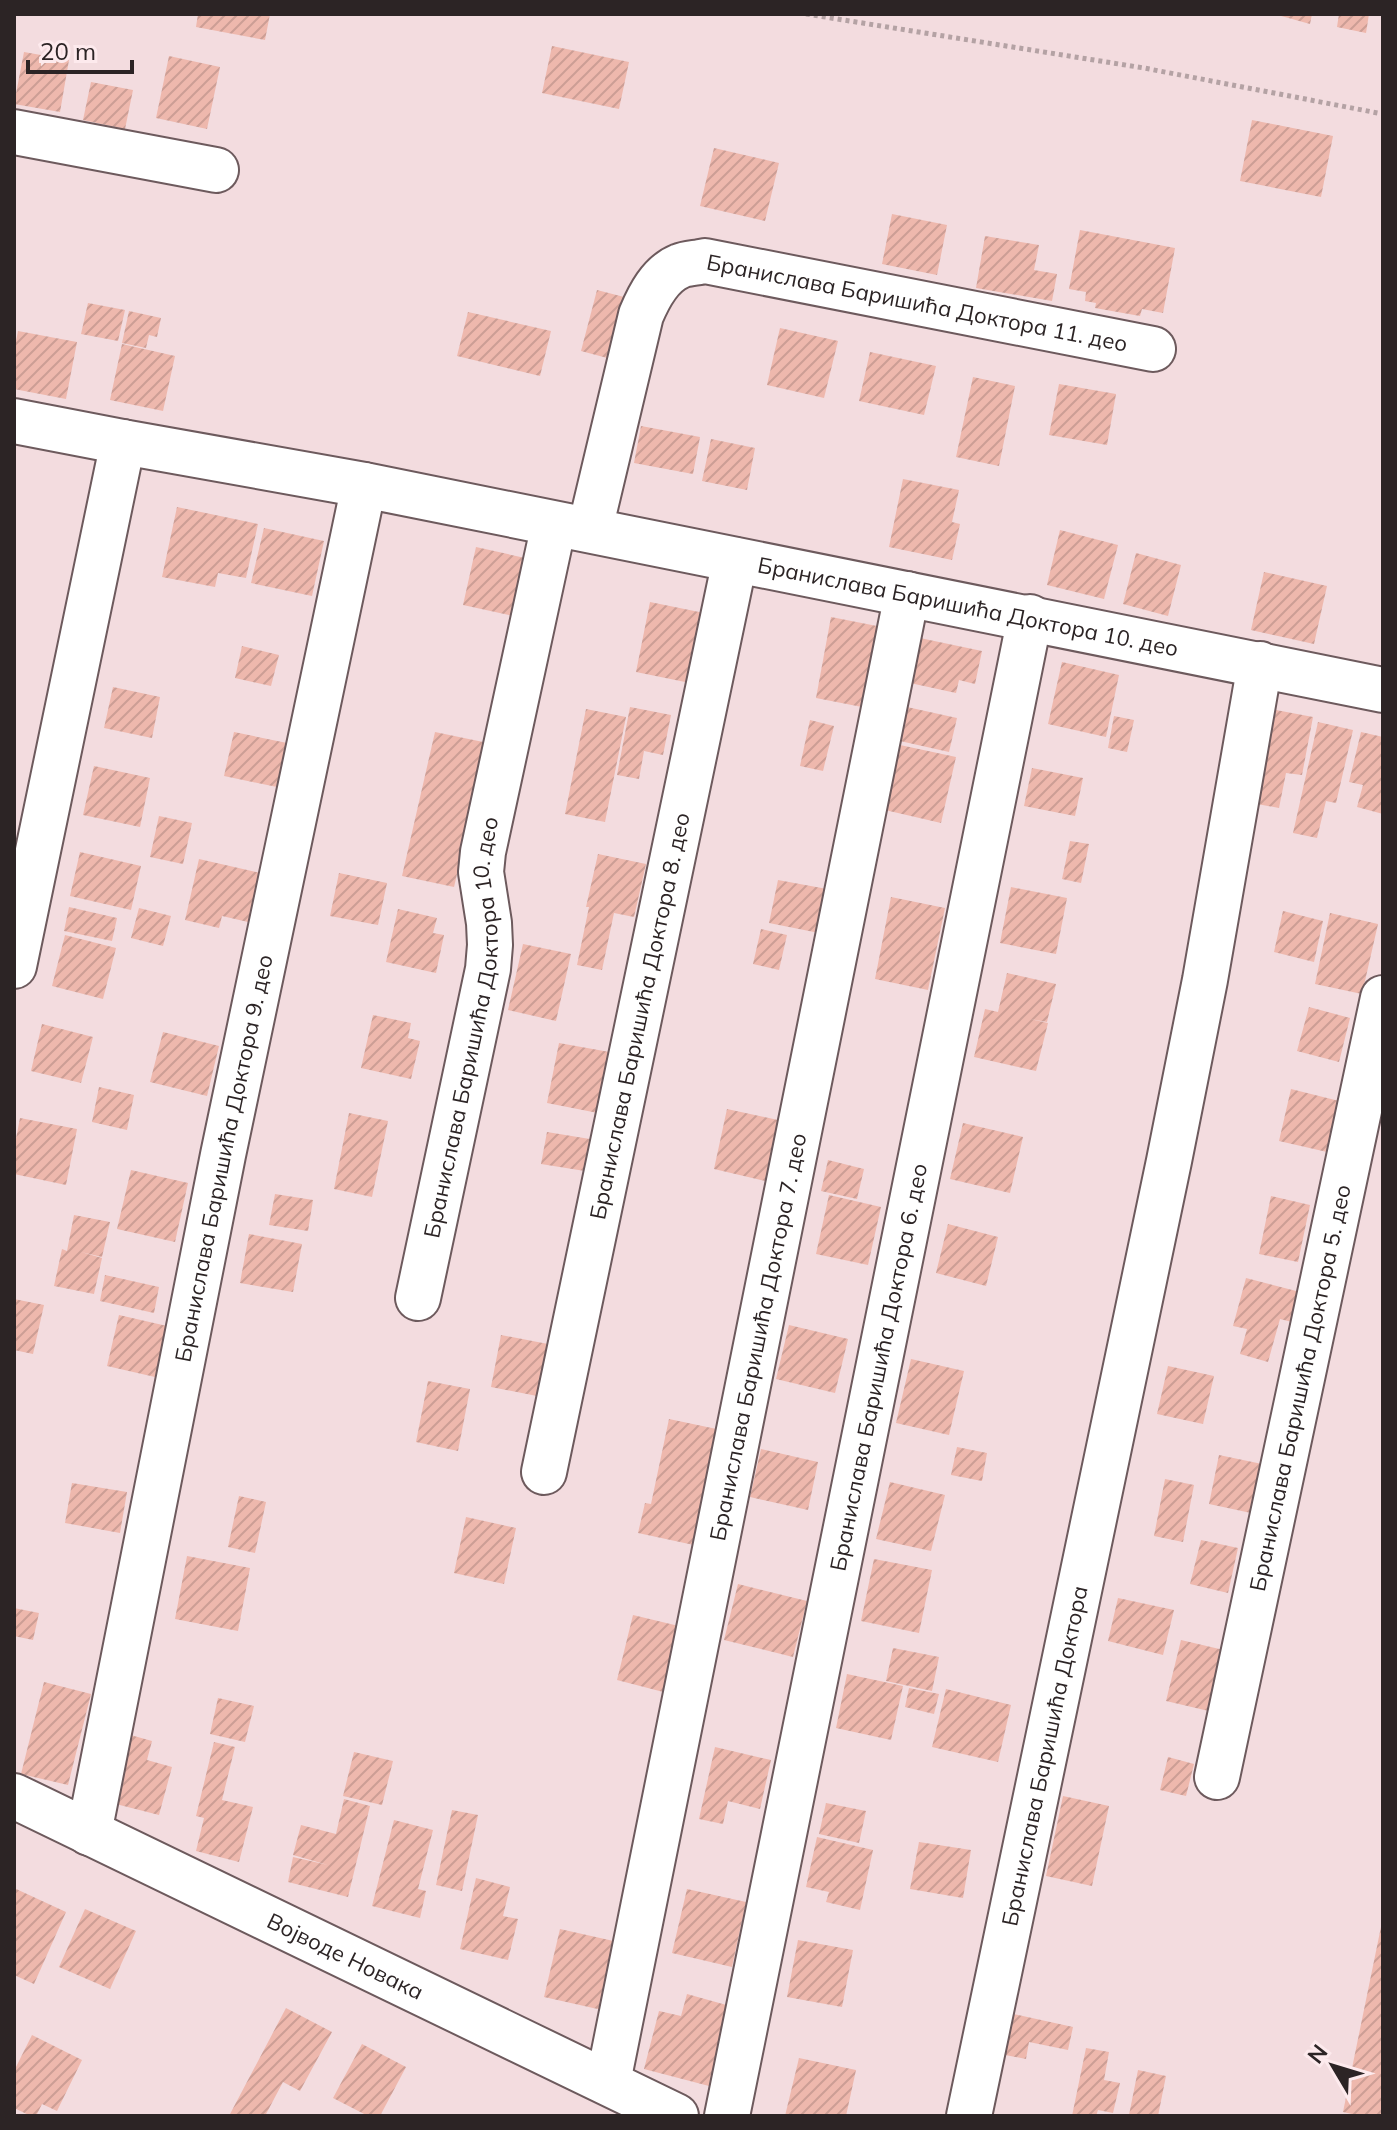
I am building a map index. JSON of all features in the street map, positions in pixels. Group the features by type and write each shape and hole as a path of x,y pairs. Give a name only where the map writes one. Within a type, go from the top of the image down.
{"street":[{"path":"14,132 216,170"},
{"name":"Бранислава Баришића Доктора 11. део","path":"572,527 649,294 680,266 705,261 1153,349"},
{"name":"Бранислава Баришића Доктора 10. део","path":"14,421 364,485 1383,690"},
{"path":"14,966 123,442"},
{"name":"Бранислава Баришића Доктора 9. део","path":"89,1833 223,1155 364,485"},
{"name":"Бранислава Баришића Доктора 10. део","path":"418,1298 488,969 490,945 481,872 483,852 572,527"},
{"name":"Бранислава Баришића Доктора 8. део","path":"544,1472 735,560"},
{"name":"Бранислава Баришића Доктора 7. део","path":"608,2082 907,594"},
{"name":"Бранислава Баришића Доктора 6. део","path":"727,2116 1030,617"},
{"name":"Бранислава Баришића Доктора","path":"969,2116 1169,1161 1205,980 1260,664"},
{"name":"Бранислава Баришића Доктора 5. део","path":"1217,1777 1383,998"},
{"name":"Војводе Новака","path":"14,1796 676,2116"}],"path":[{"path":"806,14 1144,68 1383,114"}],"building":[{"path":"198,14 270,14 265,40 196,27"},
{"path":"1274,14 1312,14 1310,24"},
{"path":"1339,14 1369,14 1366,33 1337,27"},
{"path":"552,46 629,62 619,109 542,93"},
{"path":"24,52 69,60 60,112 14,104"},
{"path":"169,56 220,67 207,129 156,118"},
{"path":"91,82 133,90 125,129 83,120"},
{"path":"1252,120 1333,136 1321,197 1240,181"},
{"path":"714,148 779,163 765,221 700,206"},
{"path":"892,214 947,225 937,275 882,264"},
{"path":"1080,230 1175,248 1163,313 1142,309 1140,316 1095,308 1096,303 1085,301 1086,292 1069,289"},
{"path":"985,236 1039,245 1034,270 1057,274 1052,301 976,288"},
{"path":"597,290 628,298 611,359 581,351"},
{"path":"88,303 125,310 118,341 81,334"},
{"path":"129,311 161,318 157,337 149,335 146,348 122,343"},
{"path":"468,312 551,331 540,376 457,356"},
{"path":"780,328 838,341 824,398 767,385"},
{"path":"18,331 77,342 66,399 14,389 14,351"},
{"path":"122,344 175,356 163,411 110,400"},
{"path":"870,352 936,366 924,415 859,401"},
{"path":"973,377 1015,386 999,466 956,457"},
{"path":"1059,384 1116,394 1107,445 1049,435"},
{"path":"641,426 700,437 693,474 634,463"},
{"path":"711,439 755,448 747,490 702,481"},
{"path":"903,479 959,490 952,522 960,524 952,560 889,547"},
{"path":"177,507 258,524 246,578 218,573 215,587 162,577"},
{"path":"264,528 324,541 312,596 251,583"},
{"path":"1060,530 1118,545 1104,599 1047,585"},
{"path":"476,547 534,560 522,618 463,605"},
{"path":"1136,553 1181,565 1168,616 1123,604"},
{"path":"1264,572 1327,586 1314,644 1251,630"},
{"path":"650,602 709,614 695,684 636,672"},
{"path":"831,617 882,627 867,708 816,698"},
{"path":"920,638 982,651 975,684 959,680 956,693 910,683"},
{"path":"242,646 279,655 271,686 235,678"},
{"path":"1062,662 1119,675 1106,737 1048,724"},
{"path":"113,687 160,697 152,738 104,728"},
{"path":"630,707 671,715 663,755 644,751 639,779 617,775"},
{"path":"907,707 957,718 949,752 900,741"},
{"path":"586,709 626,717 605,822 565,814"},
{"path":"1276,710 1313,717 1302,775 1286,773 1279,808 1257,804"},
{"path":"1114,716 1134,720 1127,752 1108,748"},
{"path":"810,720 834,726 823,771 800,766"},
{"path":"1318,722 1353,730 1336,803 1326,801 1317,838 1293,833"},
{"path":"234,732 287,743 277,787 224,776"},
{"path":"435,732 488,743 454,887 402,876"},
{"path":"1361,732 1383,737 1383,814 1357,807 1363,785 1349,782"},
{"path":"900,745 956,757 941,823 885,810"},
{"path":"94,766 150,778 140,827 83,815"},
{"path":"1032,768 1083,778 1075,816 1024,806"},
{"path":"159,816 192,823 183,864 150,857"},
{"path":"1070,841 1089,844 1081,883 1062,879"},
{"path":"80,852 141,866 131,910 70,896"},
{"path":"598,854 646,864 634,917 614,913 602,970 577,965"},
{"path":"199,859 260,873 248,922 222,916 219,928 185,920"},
{"path":"339,873 387,883 378,925 330,916"},
{"path":"778,880 827,889 819,933 769,923"},
{"path":"1011,887 1067,898 1056,954 1000,943"},
{"path":"891,897 945,908 928,990 875,979"},
{"path":"69,907 117,918 112,941 64,931"},
{"path":"139,908 171,916 163,946 131,938"},
{"path":"398,909 437,918 433,933 444,935 436,973 386,962"},
{"path":"1283,911 1323,921 1314,962 1274,952"},
{"path":"1330,913 1378,924 1362,994 1315,984"},
{"path":"761,929 787,935 779,970 753,964"},
{"path":"65,935 116,948 103,999 52,986"},
{"path":"523,944 571,954 556,1021 508,1010"},
{"path":"1007,973 1056,984 1047,1022 1030,1019 1048,1023 1036,1071 974,1057 985,1009 998,1012"},
{"path":"1309,1007 1350,1018 1339,1062 1297,1051"},
{"path":"373,1015 411,1023 408,1038 420,1041 411,1079 361,1068"},
{"path":"42,1024 93,1037 81,1083 31,1071"},
{"path":"163,1032 219,1046 207,1096 150,1082"},
{"path":"559,1043 615,1053 603,1114 547,1103"},
{"path":"99,1087 134,1095 127,1130 92,1122"},
{"path":"1291,1089 1339,1101 1327,1152 1279,1141"},
{"path":"727,1109 787,1122 774,1183 714,1169"},
{"path":"349,1113 388,1121 372,1197 334,1189"},
{"path":"20,1118 77,1129 66,1185 14,1174 14,1149"},
{"path":"963,1123 1023,1137 1010,1193 950,1179"},
{"path":"547,1132 596,1140 591,1172 541,1164"},
{"path":"828,1160 864,1169 857,1199 821,1191"},
{"path":"131,1170 188,1183 175,1242 117,1229"},
{"path":"275,1194 313,1200 308,1231 269,1225"},
{"path":"829,1195 881,1207 868,1265 816,1254"},
{"path":"1271,1196 1310,1205 1298,1262 1259,1254"},
{"path":"74,1215 110,1222 102,1257 81,1252 102,1258 94,1294 54,1286 62,1249 67,1251"},
{"path":"948,1224 998,1237 986,1286 936,1273"},
{"path":"249,1234 302,1244 293,1292 240,1283"},
{"path":"105,1275 159,1287 154,1313 100,1301"},
{"path":"1246,1278 1300,1292 1292,1322 1280,1319 1268,1362 1240,1354 1247,1329 1233,1326"},
{"path":"14,1299 44,1305 33,1354 14,1350"},
{"path":"119,1315 167,1326 155,1377 107,1366"},
{"path":"789,1325 848,1339 835,1393 776,1379"},
{"path":"501,1335 548,1344 537,1396 491,1387"},
{"path":"911,1359 964,1371 949,1435 896,1423"},
{"path":"1168,1366 1214,1376 1203,1424 1157,1414"},
{"path":"428,1381 470,1389 458,1451 416,1442"},
{"path":"669,1419 726,1431 703,1547 638,1533 645,1503 651,1504"},
{"path":"957,1447 987,1453 982,1481 951,1475"},
{"path":"761,1449 818,1462 808,1510 750,1497"},
{"path":"1219,1455 1262,1464 1251,1513 1209,1504"},
{"path":"1165,1479 1194,1485 1183,1542 1154,1536"},
{"path":"890,1482 945,1495 931,1551 876,1539"},
{"path":"72,1483 127,1492 120,1533 65,1523"},
{"path":"239,1496 266,1502 255,1553 228,1547"},
{"path":"466,1517 516,1528 504,1584 454,1573"},
{"path":"1201,1540 1238,1548 1228,1593 1190,1584"},
{"path":"187,1556 250,1568 238,1631 175,1619"},
{"path":"874,1559 932,1570 919,1633 861,1621"},
{"path":"738,1584 807,1601 793,1657 724,1640"},
{"path":"1118,1598 1174,1610 1163,1655 1108,1641"},
{"path":"14,1608 39,1613 33,1640 14,1636"},
{"path":"633,1615 687,1628 671,1694 617,1680"},
{"path":"1181,1640 1228,1651 1213,1712 1166,1701"},
{"path":"893,1648 939,1657 932,1691 886,1681"},
{"path":"847,1674 903,1686 891,1740 836,1728"},
{"path":"44,1682 91,1694 68,1785 21,1774"},
{"path":"909,1688 939,1694 934,1714 905,1707"},
{"path":"946,1689 1011,1705 998,1762 932,1747"},
{"path":"218,1698 254,1706 245,1742 210,1734"},
{"path":"127,1734 152,1741 147,1760 172,1767 159,1815 108,1802"},
{"path":"214,1742 235,1747 222,1800 253,1807 239,1862 196,1851 204,1818 196,1816"},
{"path":"715,1747 771,1760 760,1809 728,1801 723,1824 699,1819"},
{"path":"354,1752 393,1761 382,1805 343,1796"},
{"path":"1168,1757 1194,1764 1186,1796 1160,1790"},
{"path":"1063,1796 1109,1806 1092,1886 1046,1876"},
{"path":"344,1799 370,1806 348,1897 288,1882 293,1857 328,1865 293,1855 301,1825 336,1834"},
{"path":"826,1803 866,1811 859,1843 819,1834"},
{"path":"452,1810 478,1815 462,1891 436,1885"},
{"path":"394,1820 433,1830 418,1889 426,1891 420,1918 372,1906"},
{"path":"817,1837 873,1850 860,1910 826,1902 829,1892 806,1887"},
{"path":"919,1842 971,1850 963,1898 910,1889"},
{"path":"476,1878 510,1887 503,1916 518,1919 508,1960 460,1949"},
{"path":"14,1888 66,1912 34,1984 14,1975"},
{"path":"687,1889 746,1902 732,1967 672,1953"},
{"path":"85,1909 136,1931 110,1989 59,1967"},
{"path":"1382,1922 1383,2116 1361,2116 1343,2112"},
{"path":"560,1929 618,1942 602,2010 544,1997"},
{"path":"798,1940 853,1950 842,2007 787,1997"},
{"path":"687,1994 730,2006 709,2086 644,2069 659,2011 681,2016"},
{"path":"286,2008 332,2032 300,2091 283,2082 265,2116 229,2116"},
{"path":"1004,2012 1073,2027 1068,2050 1029,2042 1026,2059 995,2053"},
{"path":"32,2035 82,2060 57,2111 42,2104 36,2116 14,2108 14,2071"},
{"path":"362,2044 406,2067 380,2116 368,2116 333,2098"},
{"path":"1086,2048 1109,2052 1104,2080 1120,2083 1113,2113 1098,2110 1096,2116 1072,2116"},
{"path":"799,2058 856,2070 846,2116 785,2116"},
{"path":"1138,2070 1166,2076 1158,2116 1129,2115"}]}
